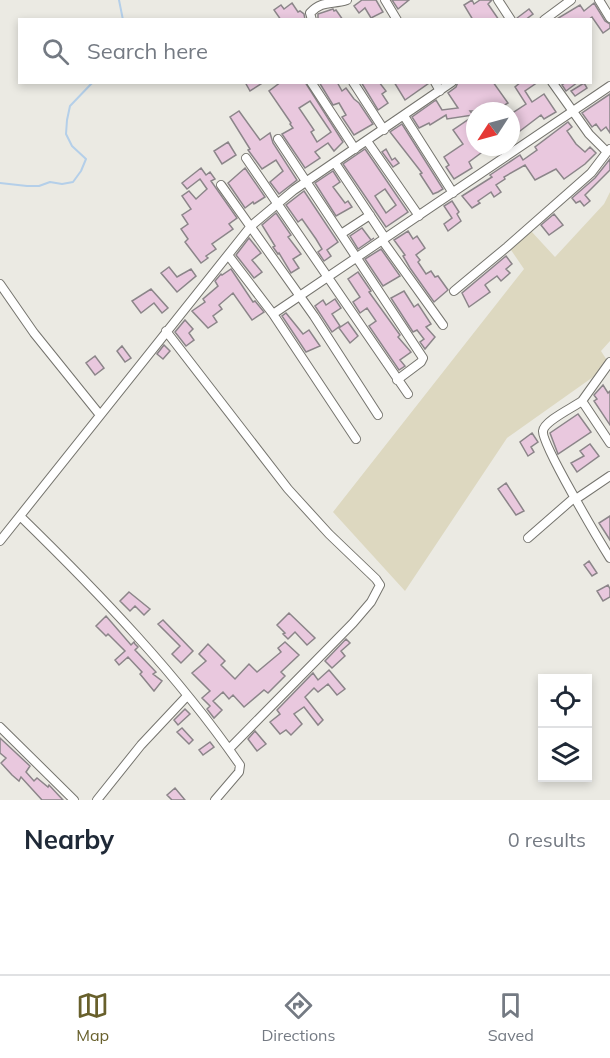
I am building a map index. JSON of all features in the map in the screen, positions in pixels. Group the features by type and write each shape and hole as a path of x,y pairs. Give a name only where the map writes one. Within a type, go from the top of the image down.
{"street":[{"path":"311,18 310,14 316,8 329,1 347,0"},
{"path":"384,0 396,18"},
{"path":"498,0 510,18"},
{"path":"599,0 610,18"},
{"path":"546,18 566,2"},
{"path":"312,84 355,149"},
{"path":"354,84 384,130"},
{"path":"436,84 440,91"},
{"path":"0,541 251,226 278,202 450,84"},
{"path":"454,291 591,173 608,150 595,142 553,84"},
{"path":"273,314 610,86"},
{"path":"404,116 453,193"},
{"path":"278,139 423,358 413,369 397,380"},
{"path":"367,141 419,216"},
{"path":"246,158 408,394"},
{"path":"334,163 443,325"},
{"path":"221,185 378,416"},
{"path":"341,234 370,214"},
{"path":"228,255 273,314 356,439"},
{"path":"0,284 34,333 100,415"},
{"path":"166,331 288,489 380,585 371,602 353,623 229,749"},
{"path":"610,362 582,401 549,422 543,432 551,453 610,558"},
{"path":"582,401 610,443"},
{"path":"528,538 575,498 610,476"},
{"path":"21,516 148,649 229,749 241,769 215,800"},
{"path":"97,800 141,745 187,696"},
{"path":"0,727 74,800"}],"shaded area":[{"path":"610,192 610,341 601,351 610,365 507,438 405,591 333,512 524,269 511,250 531,231 555,257 604,204"}],"building":[{"path":"362,0 376,0 383,12 371,18 365,8 359,13 354,6"},
{"path":"392,0 409,0 398,9"},
{"path":"472,0 474,4 480,0 492,0 488,4 498,18 472,18 464,5"},
{"path":"292,3 298,12 304,14 305,18 280,18 274,10 281,5 284,9"},
{"path":"594,3 605,21 610,24 610,28 603,33 592,17 558,18 580,5 584,11"},
{"path":"333,9 342,18 318,18 318,14"},
{"path":"529,9 533,14 528,18 517,18"},
{"path":"246,84 261,84 250,91"},
{"path":"278,84 306,84 343,142 334,151 328,143 315,152 320,158 305,168 282,134 293,128 269,91","holes":["310,101 331,132 317,142 311,132 314,130 299,108"]},
{"path":"320,84 338,84 342,91 346,88 373,124 354,135 342,117 346,115 339,103 333,105"},
{"path":"362,84 381,84 386,91 382,94 388,103 378,110"},
{"path":"395,84 428,84 405,100"},
{"path":"457,84 494,84 507,102 466,102 466,116 447,119 446,115 430,125 429,123 419,128 412,117 436,100 442,110 458,108 448,93"},
{"path":"519,84 535,84 525,91 532,102 544,94 556,112 544,119 541,115 520,131 520,108 526,104 515,87"},
{"path":"563,84 575,84 566,91"},
{"path":"582,84 587,88 575,96 571,91"},
{"path":"610,94 610,133 606,127 601,131 596,124 592,127 582,113"},
{"path":"239,111 260,140 270,133 273,143 297,180 279,194 270,182 283,171 276,160 262,169 248,150 250,149 230,117"},
{"path":"466,121 466,156 477,156 469,162 472,168 454,179 446,167 449,165 444,157 463,144 453,130"},
{"path":"568,122 572,127 567,131 576,144 585,152 590,147 596,153 564,179 556,169 535,180 525,165 504,177 505,179 496,185 501,192 494,197 491,192 472,208 462,196 492,177 490,175 520,155 523,160 537,150 535,147"},
{"path":"402,124 443,189 438,192 433,194 420,174 422,173 390,132"},
{"path":"228,142 236,155 222,164 214,151"},
{"path":"365,149 408,212 386,227 343,164","holes":["385,189 396,205 386,213 375,196"]},
{"path":"386,149 392,160 395,158 399,163 393,167 382,152"},
{"path":"610,159 610,170 585,195 590,201 584,206 580,201 576,203 572,198 595,178"},
{"path":"201,168 206,175 210,172 215,179 211,181 237,218 229,224 233,229 212,244 216,249 201,263 185,242 188,239 181,229 188,224 182,215 191,209 182,196 189,191 196,199 207,189 200,179 187,189 182,183"},
{"path":"245,168 265,197 245,208 228,183"},
{"path":"333,171 340,182 333,187 345,203 348,201 352,207 336,216 315,183"},
{"path":"304,191 338,242 327,250 331,256 324,261 318,252 322,249 316,239 302,219 298,222 286,205"},
{"path":"452,201 459,212 457,214 461,221 448,231 444,224 452,218 444,206"},
{"path":"276,213 291,235 288,237 301,254 293,259 299,268 291,273 273,247 275,246 262,225"},
{"path":"554,214 563,225 549,235 541,225"},
{"path":"362,228 371,240 374,238 358,249 350,236"},
{"path":"408,231 413,239 417,236 425,248 416,255 426,274 431,271 435,277 438,276 448,290 434,302 394,240"},
{"path":"249,238 261,253 252,260 262,272 254,278 236,255"},
{"path":"381,249 400,276 383,286 365,259"},
{"path":"506,256 512,264 506,269 510,273 501,281 497,276 486,284 490,292 469,307 462,293"},
{"path":"169,267 177,277 191,269 196,276 177,292 161,273"},
{"path":"231,269 253,302 255,301 264,312 252,320 233,293 219,305 222,309 213,316 217,322 208,328 192,311 205,302 203,299 218,286 215,281 221,274"},
{"path":"358,272 371,291 369,292 400,335 398,337 411,352 400,360 405,366 399,370 369,326 376,321 367,308 360,313 353,302 360,297 348,279"},
{"path":"151,289 168,308 162,313 154,303 141,313 132,301"},
{"path":"404,291 414,307 418,304 431,324 426,327 435,337 425,349 420,342 424,339 417,330 413,332 391,298"},
{"path":"335,299 341,308 332,314 340,326 332,332 315,306 323,300 326,305"},
{"path":"286,313 303,334 309,330 320,346 306,352 282,316"},
{"path":"185,320 193,329 189,333 194,340 186,346 175,332"},
{"path":"348,322 358,336 350,343 339,328"},
{"path":"164,345 170,351 163,359 157,354"},
{"path":"122,346 131,358 125,362 117,351"},
{"path":"95,356 104,368 95,375 86,363"},
{"path":"603,385 608,393 610,391 610,425 594,401 597,399 594,395"},
{"path":"578,414 591,432 558,454 550,433"},
{"path":"532,433 538,442 531,447 534,452 528,456 520,442"},
{"path":"590,444 599,456 577,472 571,463 584,456 580,451"},
{"path":"506,483 524,511 516,515 498,489"},
{"path":"610,516 610,540 599,523"},
{"path":"589,561 597,573 592,576 584,565"},
{"path":"608,585 610,597 603,601 597,591"},
{"path":"129,592 150,609 144,615 135,606 130,611 120,601"},
{"path":"289,613 315,638 307,645 295,632 288,639 277,625"},
{"path":"106,616 131,645 134,642 138,647 135,650 156,672 153,674 162,681 154,691 140,674 142,672 128,657 119,665 115,660 125,651 96,626"},
{"path":"163,620 193,651 181,663 172,654 180,646 158,624"},
{"path":"346,639 350,643 341,651 345,656 332,668 325,661"},
{"path":"285,642 299,655 281,672 285,676 268,693 264,690 244,707 233,695 229,699 223,692 213,701 222,710 214,718 207,709 210,706 202,698 210,691 192,673 206,661 199,654 208,644 225,661 221,665 235,679 249,664 257,672 281,652 278,648"},
{"path":"329,670 345,689 337,695 328,684 318,692 314,688 305,697 323,720 318,725 304,707 294,714 302,724 291,735 286,730 280,734 270,722 280,714 277,710 313,673 318,680"},
{"path":"185,709 190,714 178,725 174,720"},
{"path":"182,728 193,740 189,744 177,732"},
{"path":"255,731 266,744 257,751 248,739"},
{"path":"0,738 30,766 26,772 34,781 37,778 48,787 49,785 63,800 42,800 21,777 19,781 12,775 1,763 6,758 0,753"},
{"path":"210,742 214,747 203,755 199,750"},
{"path":"175,788 185,800 172,800 167,795"}],"waterway":[{"path":"119,0 123,18"},
{"path":"0,183 39,186 50,182 62,184 73,182 86,159 72,146 66,134 67,120 70,106 91,84"}]}
